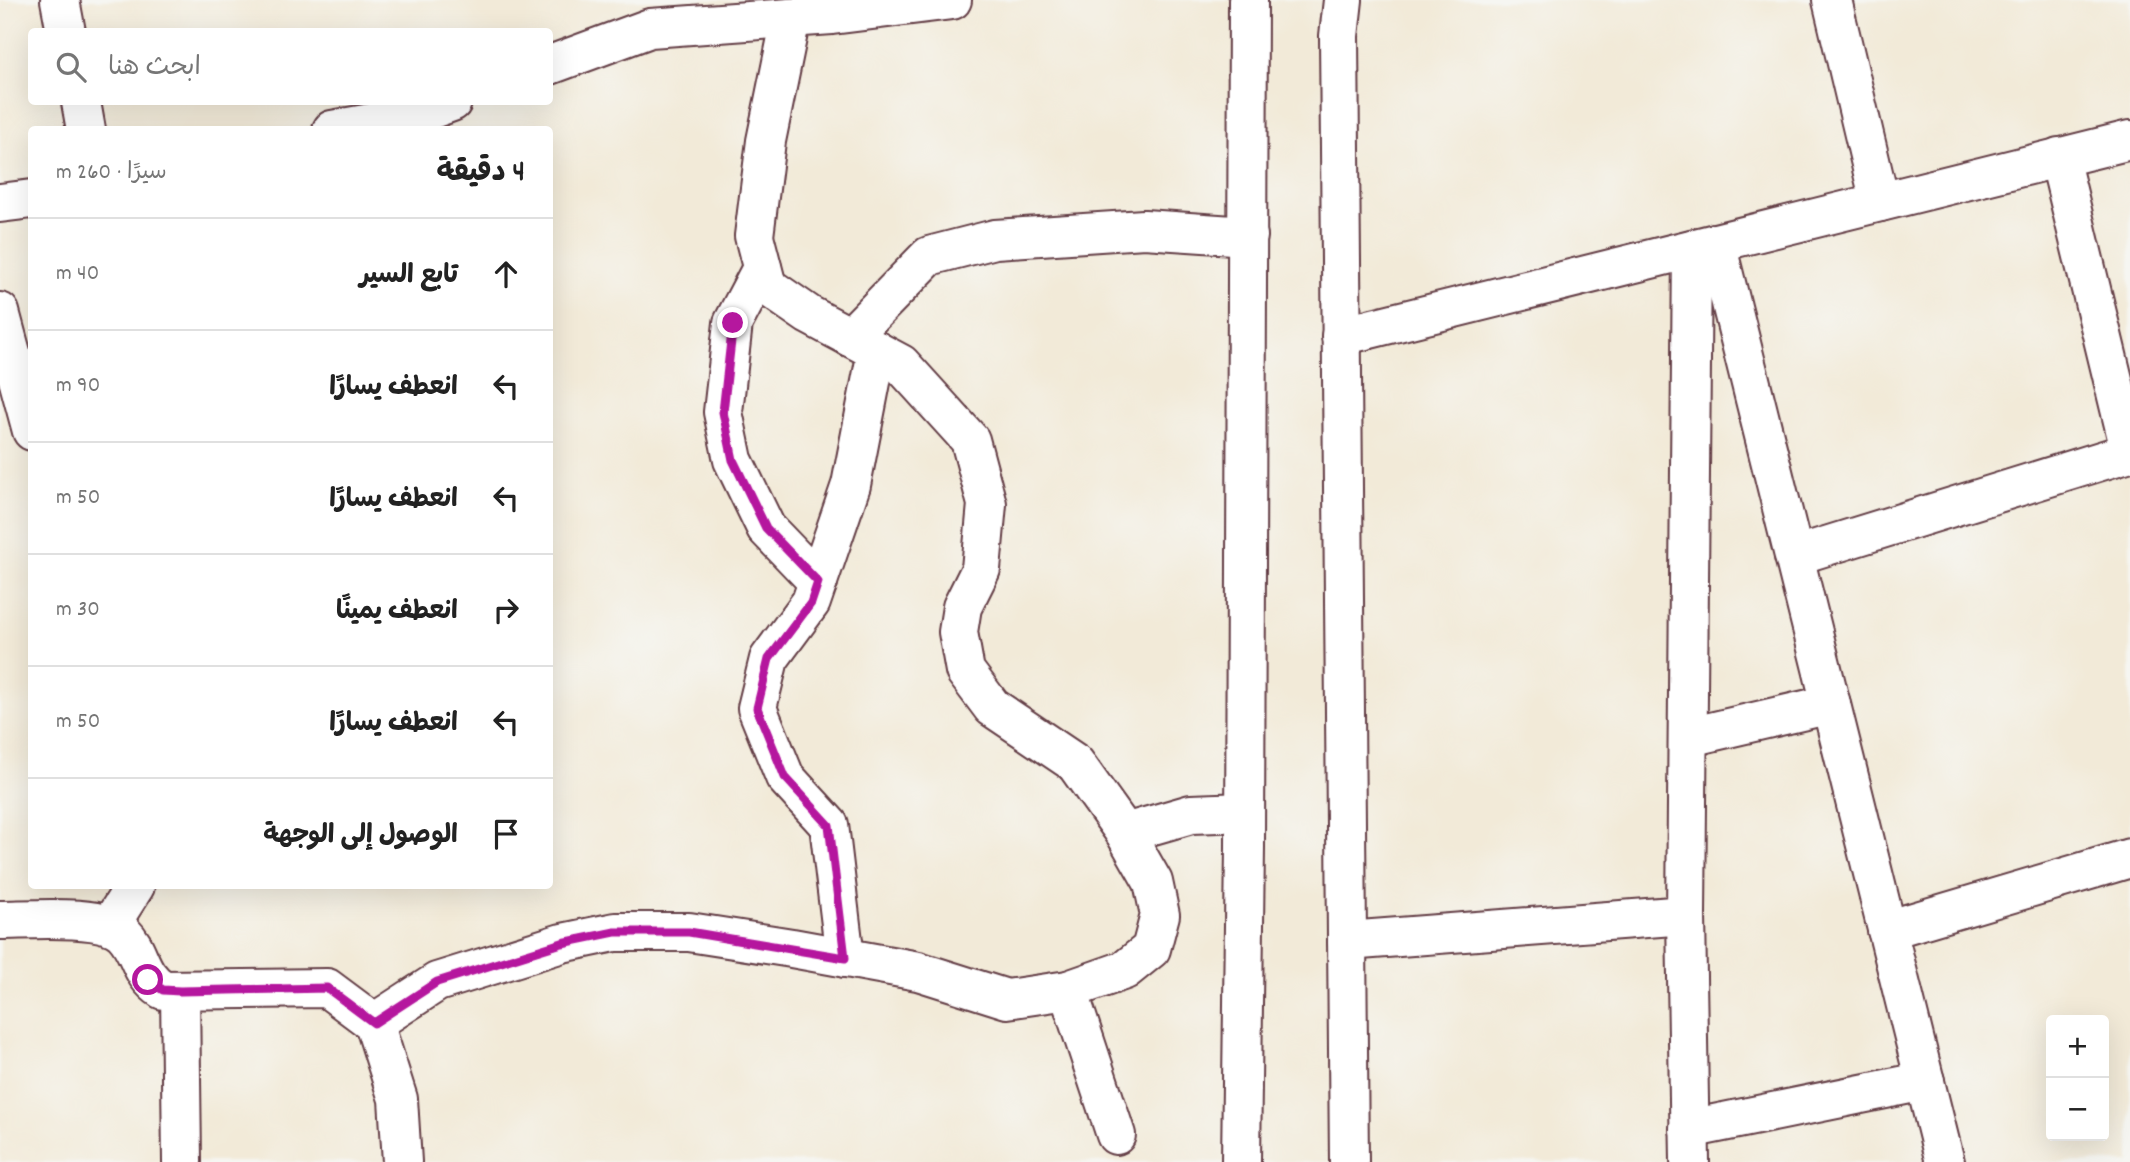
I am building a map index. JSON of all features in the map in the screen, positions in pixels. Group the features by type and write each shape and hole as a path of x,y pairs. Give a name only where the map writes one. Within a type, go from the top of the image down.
{"street":[{"path":"60,0 65,28"},
{"path":"553,64 650,28 791,18 953,0"},
{"path":"1241,1162 1248,0"},
{"path":"1343,0 1339,36 1349,1162"},
{"path":"1832,0 1880,202"},
{"path":"374,1023 437,982 562,943 615,932 689,932 845,958 918,971 1007,999 1068,990 1125,970 1151,949 1160,915 1153,882 1125,833 1075,763 992,707 965,671 958,632 962,607 981,569 987,504 970,440 901,364 809,315 767,286 754,236 766,141 791,18"},
{"path":"81,105 85,126"},
{"path":"375,126 418,122 447,105"},
{"path":"1341,336 2130,140"},
{"path":"1794,556 2130,451 2059,157"},
{"path":"0,203 28,199"},
{"path":"845,958 829,825 785,777 757,708 769,659 811,603 851,485 864,344 929,256 995,239 1144,229 1248,236"},
{"path":"1704,246 1794,556 1945,1162"},
{"path":"1704,246 1686,915 1690,1146 1925,1081"},
{"path":"762,268 733,323 723,412 733,460 766,528 818,582"},
{"path":"0,312 28,416"},
{"path":"1689,737 1831,705"},
{"path":"1125,833 1191,814 1245,812"},
{"path":"1887,930 2130,858"},
{"path":"110,925 133,889"},
{"path":"1347,941 1686,915"},
{"path":"0,920 90,921 110,925 123,933 148,980 163,990 327,988 374,1023 398,1098 402,1162"},
{"path":"1068,990 1116,1135"},
{"path":"180,991 182,1162"}],"route":[{"path":"148,980 163,990 180,991 327,988 374,1023 437,982 562,943 615,932 689,932 845,958 829,825 785,777 757,708 769,659 811,603 818,582 766,528 733,460 723,412 733,323"}]}
